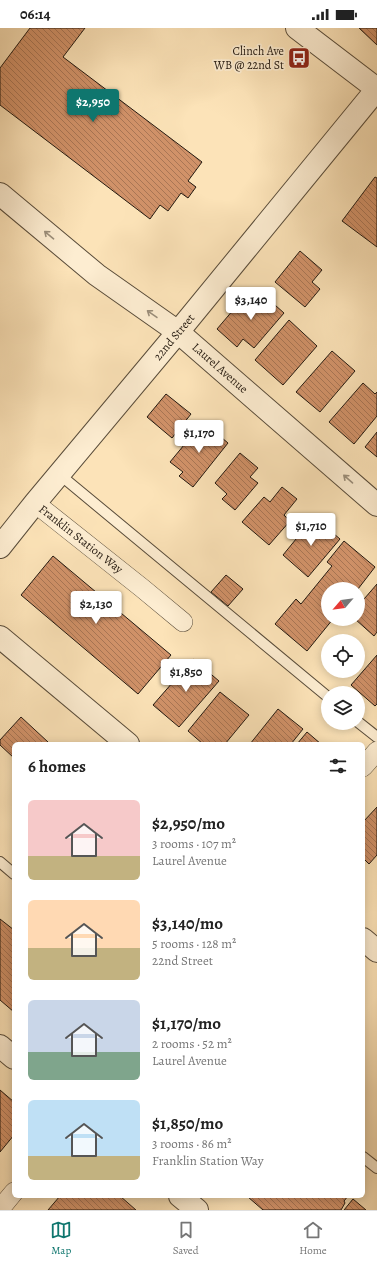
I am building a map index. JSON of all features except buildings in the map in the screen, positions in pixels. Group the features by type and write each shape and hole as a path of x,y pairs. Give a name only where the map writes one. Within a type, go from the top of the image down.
{"street":[{"path":"297,28 377,89"},
{"name":"22nd Street","path":"0,547 377,89"},
{"name":"Laurel Avenue","path":"0,194 97,275 178,332 377,505"},
{"name":"Franklin Station Way","path":"35,503 183,622"},
{"path":"0,637 126,742"},
{"path":"365,765 377,751"},
{"path":"365,941 377,951"},
{"path":"0,1046 12,1056"},
{"path":"0,1209 12,1194"},
{"path":"182,1198 197,1210"}],"lane":[{"path":"59,474 321,691"},
{"path":"365,728 377,738"},
{"path":"0,862 12,872"},
{"path":"365,1159 377,1168"}],"place":[{"name":"Clinch Ave WB @ 22nd St","path":"299,58"}]}
